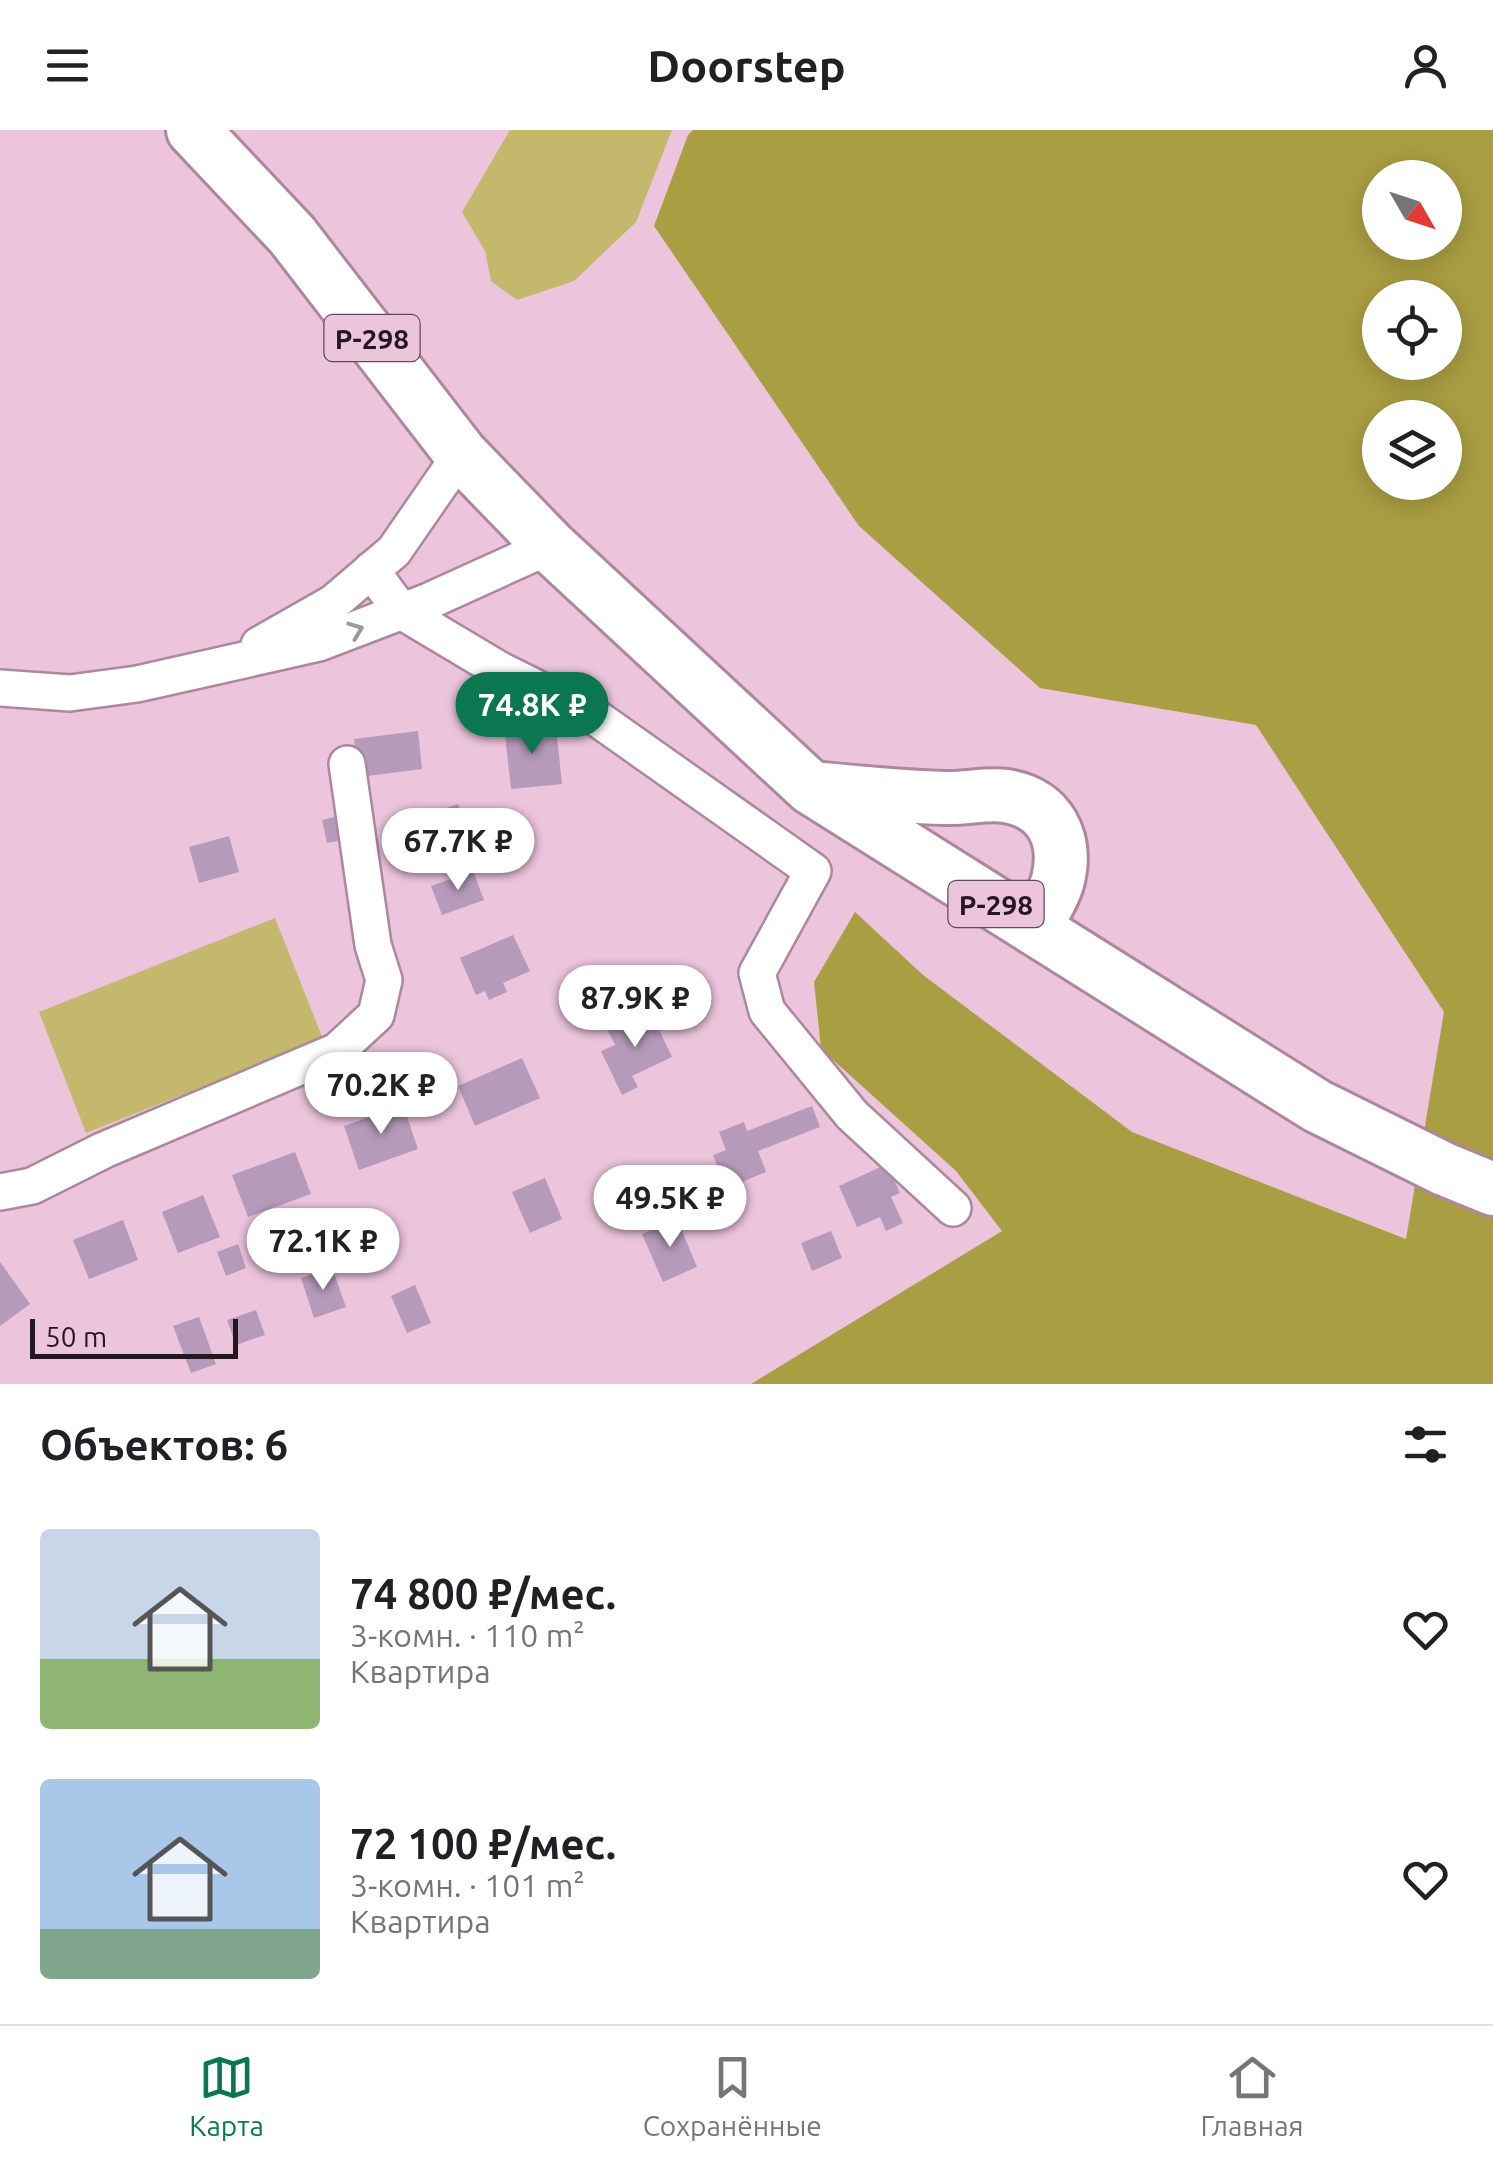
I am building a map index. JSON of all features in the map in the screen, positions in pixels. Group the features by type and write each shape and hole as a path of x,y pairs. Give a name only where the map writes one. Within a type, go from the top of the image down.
{"highway":[{"name":"Р-298","path":"193,130 292,235 462,454 550,546 811,788 1316,1106 1444,1169 1493,1188"},
{"path":"811,788 898,796 1001,795 1026,800 1051,818 1062,846 1058,883 1034,928"}],"street":[{"path":"228,663 332,603 394,551 462,454"},
{"path":"1,688 70,694 150,682 320,643 550,546"},
{"path":"371,570 402,610 500,670 598,719 813,871 757,973 767,1011 852,1114 953,1208"},
{"path":"0,1192 32,1186 104,1150 337,1051 376,1015 384,980 373,945 347,764"}],"shaded area":[{"path":"510,130 672,130 636,222 574,281 517,300 491,281 485,251 462,212"},
{"path":"693,130 1493,130 1493,1384 751,1384 1002,1231 956,1171 821,1049 814,982 855,912 923,975 1132,1132 1406,1239 1444,1012 1256,725 1040,688 859,526 654,226"},
{"path":"275,918 323,1039 86,1133 39,1012"}],"building":[{"path":"538,723 539,738 557,736 562,784 511,789 504,726"},
{"path":"418,731 422,769 359,777 354,739"},
{"path":"458,804 467,831 400,854 391,827"},
{"path":"343,815 348,839 327,843 322,820"},
{"path":"229,836 239,872 199,883 189,847"},
{"path":"473,871 484,900 442,915 431,886"},
{"path":"513,935 530,971 503,983 507,992 489,1000 485,991 476,995 460,958"},
{"path":"650,1011 672,1057 632,1076 638,1087 622,1095 601,1051 615,1045 608,1031"},
{"path":"522,1058 540,1098 475,1126 458,1086"},
{"path":"403,1105 418,1149 359,1170 344,1126"},
{"path":"812,1106 820,1127 758,1151 766,1172 739,1183 736,1174 722,1179 713,1155 726,1150 719,1132 744,1122 747,1131"},
{"path":"295,1152 311,1194 248,1217 232,1175"},
{"path":"887,1164 900,1193 891,1197 903,1223 886,1231 880,1217 857,1227 839,1186"},
{"path":"545,1178 562,1219 530,1233 512,1192"},
{"path":"203,1195 220,1237 178,1253 162,1212"},
{"path":"677,1219 697,1267 663,1282 642,1234"},
{"path":"123,1220 138,1260 89,1279 73,1240"},
{"path":"831,1231 842,1258 812,1271 801,1243"},
{"path":"238,1244 246,1268 226,1276 217,1252"},
{"path":"0,1262 30,1304 0,1326"},
{"path":"332,1268 346,1307 314,1318 301,1278"},
{"path":"415,1285 431,1323 407,1333 391,1296"},
{"path":"256,1310 265,1335 236,1345 227,1320"},
{"path":"199,1317 216,1364 191,1373 173,1326"}]}
